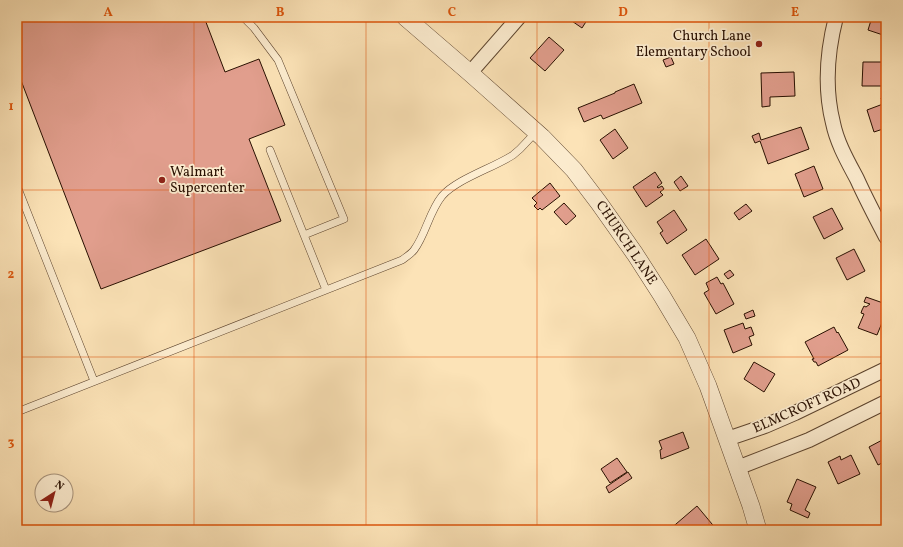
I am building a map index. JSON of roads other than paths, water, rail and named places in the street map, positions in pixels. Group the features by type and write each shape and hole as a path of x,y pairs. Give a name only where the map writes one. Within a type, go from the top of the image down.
{"street":[{"name":"CHURCH LANE","path":"405,17 536,132 574,170 631,247 687,338 708,386 758,530"},
{"path":"470,73 519,17"},
{"path":"836,17 830,41 827,66 828,94 833,124 845,156 886,237"},
{"name":"ELMCROFT ROAD","path":"726,440 765,426 886,369"},
{"path":"736,468 809,440 886,402"}],"lane":[{"path":"243,17 254,28 278,60 344,219 304,235"},
{"path":"17,412 402,260 413,251 422,236 435,206 442,196 454,186 514,155 536,132"},
{"path":"270,150 326,290"},
{"path":"17,186 94,381"}],"place":[{"name":"Church Lane Elementary School","path":"759,44"},
{"name":"Walmart Supercenter","path":"162,180"}]}
